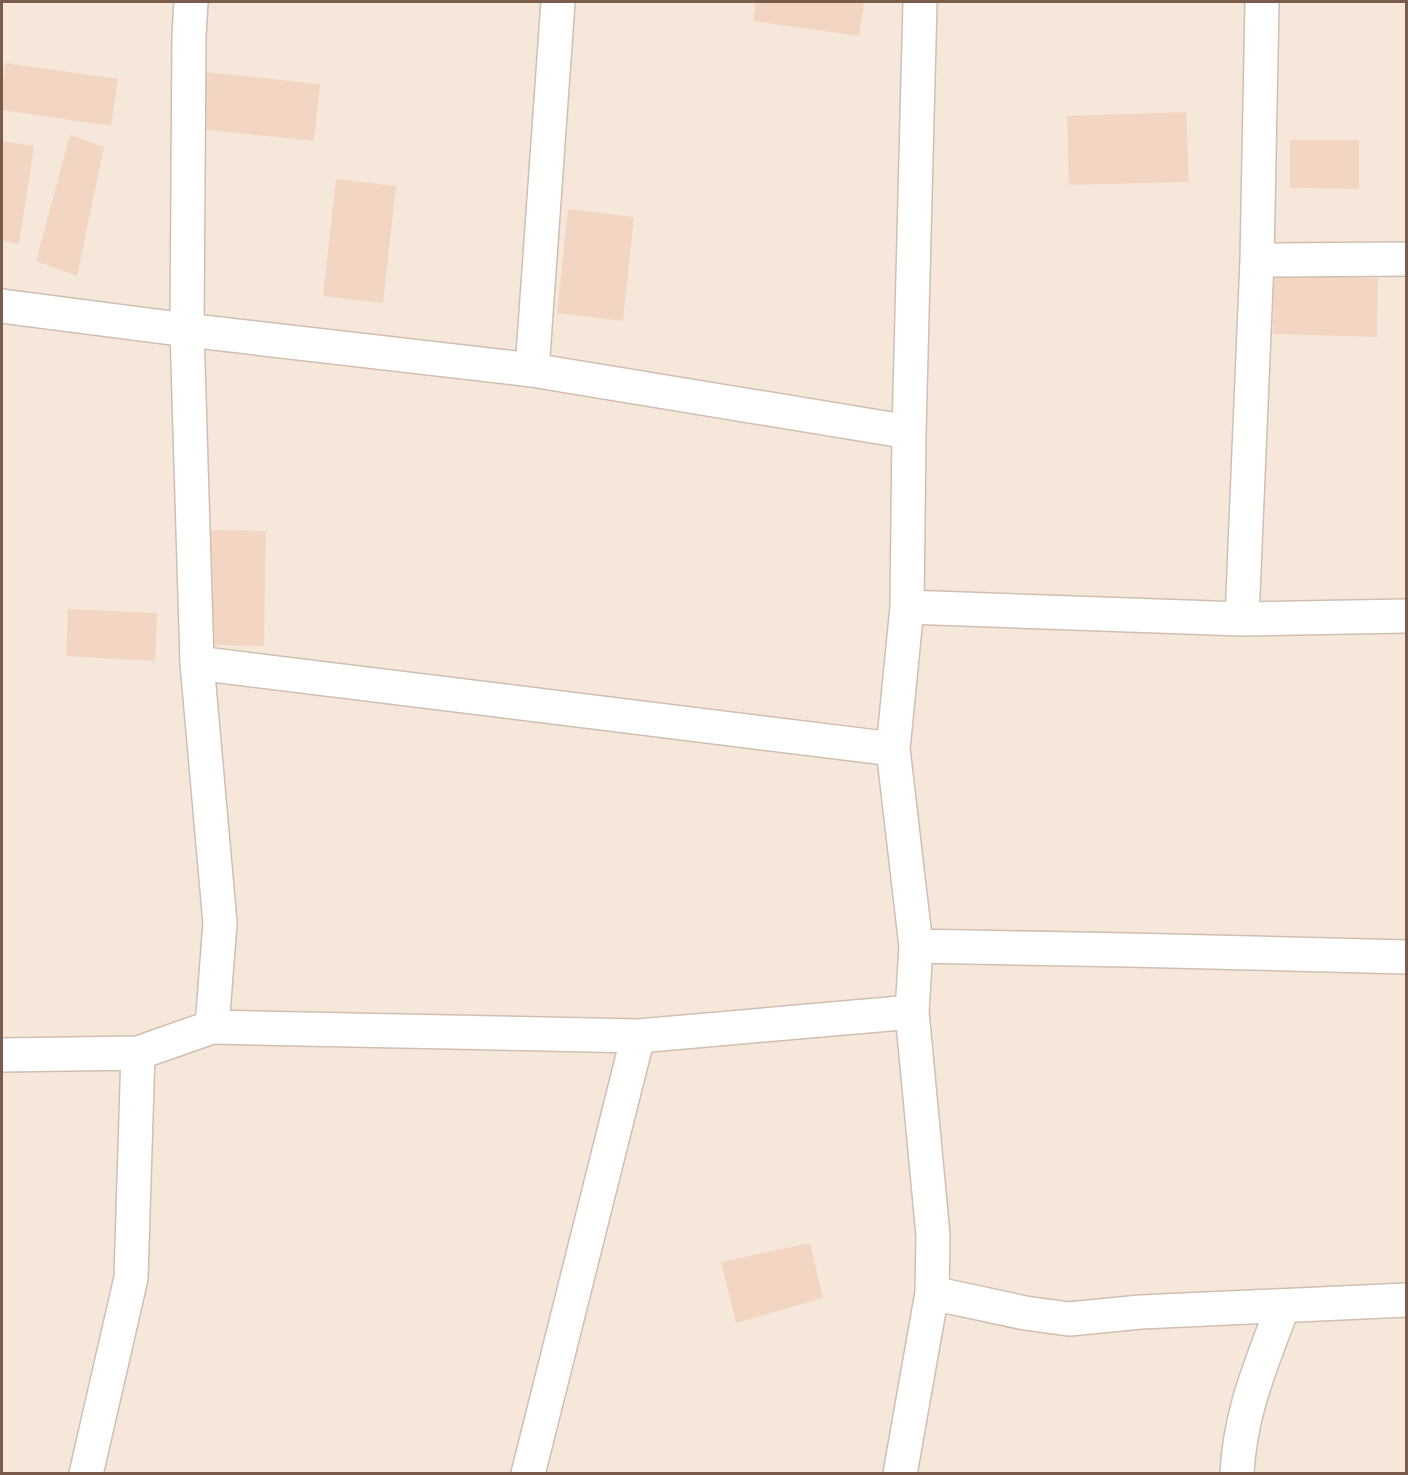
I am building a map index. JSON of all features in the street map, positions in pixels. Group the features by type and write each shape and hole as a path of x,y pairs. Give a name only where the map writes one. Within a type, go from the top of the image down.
{"street":[{"path":"191,2 187,330 197,663 220,923 212,1027"},
{"path":"532,370 558,2"},
{"path":"900,1473 932,1293 933,1235 912,1012 916,946 893,749 907,607 920,2"},
{"path":"1242,619 1257,260 1262,2"},
{"path":"1257,260 1407,260"},
{"path":"2,306 532,370 909,432"},
{"path":"907,607 1242,619 1407,616"},
{"path":"197,663 893,749"},
{"path":"916,946 1407,957"},
{"path":"2,1055 138,1053 212,1027 638,1036 912,1012"},
{"path":"528,1473 638,1036"},
{"path":"86,1473 131,1278 138,1053"},
{"path":"932,1293 1025,1313 1069,1319 1141,1312 1407,1300"},
{"path":"1237,1473 1238,1449 1249,1397 1283,1306"}],"shaded area":[{"path":"2,2 1406,2 1406,1473 2,1473"}],"building":[{"path":"756,2 864,2 859,36 753,21"},
{"path":"5,63 118,79 111,126 2,110"},
{"path":"205,72 320,84 314,141 200,129"},
{"path":"1186,112 1189,182 1069,185 1067,116"},
{"path":"70,135 104,147 77,276 36,261"},
{"path":"1290,140 1359,140 1359,189 1290,188"},
{"path":"2,141 34,146 19,244 2,241"},
{"path":"336,179 396,186 383,303 323,296"},
{"path":"568,209 634,217 623,321 557,313"},
{"path":"1274,275 1378,278 1377,337 1273,334"},
{"path":"209,530 266,531 264,646 207,645"},
{"path":"68,609 157,613 155,661 66,656"},
{"path":"810,1243 823,1298 736,1323 721,1262"}]}
